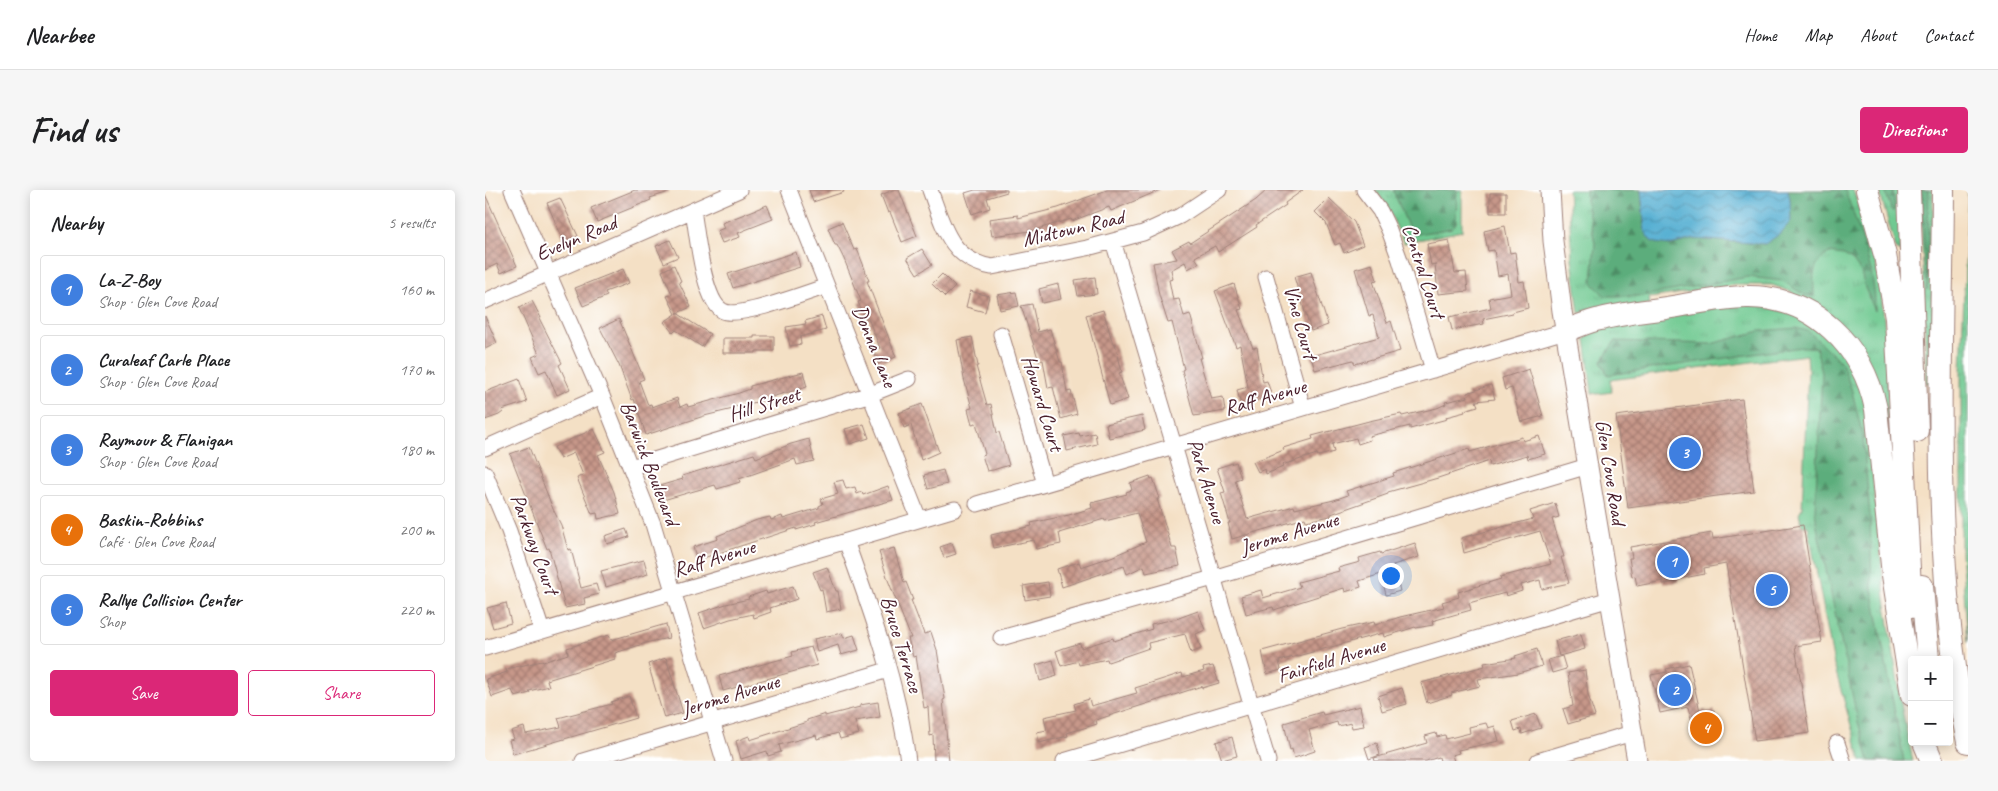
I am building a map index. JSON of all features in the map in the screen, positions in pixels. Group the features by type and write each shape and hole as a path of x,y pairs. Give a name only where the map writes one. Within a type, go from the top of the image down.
{"highway":[{"path":"1867,190 1885,255 1895,311 1908,569 1917,656"},
{"path":"1909,190 1922,581 1928,656"},
{"path":"1943,190 1941,507 1951,635 1968,742"},
{"path":"1945,550 1951,507 1958,190"},
{"path":"1565,331 1600,319 1748,297 1768,298 1799,308 1824,322 1840,336 1856,355 1862,366 1871,387 1875,404 1893,575 1908,670"},
{"path":"1926,746 1932,761"},
{"path":"1937,746 1941,761"}],"main road":[{"name":"Glen Cove Road","path":"1550,190 1553,241 1565,331 1637,761"}],"street":[{"name":"Barwick Boulevard","path":"511,190 602,396 653,524 724,761"},
{"name":"Evelyn Road","path":"485,300 739,190"},
{"name":"Donna Lane","path":"789,190 919,519"},
{"name":"Midtown Road","path":"930,190 953,245 964,256 979,265 992,267 1087,248 1143,233 1172,220 1219,190"},
{"name":"Central Court","path":"1364,190 1380,211 1389,230 1433,370"},
{"path":"693,210 707,290 714,303 724,312 735,313 754,309 827,286"},
{"name":"Park Avenue","path":"1113,241 1268,761"},
{"name":"Vine Court","path":"1265,277 1303,408"},
{"name":"Raff Avenue","path":"977,504 1565,331"},
{"name":"Howard Court","path":"1001,334 1045,484"},
{"name":"Hill Street","path":"631,466 871,394 909,379"},
{"path":"485,448 602,396"},
{"name":"Jerome Avenue","path":"1001,638 1213,578 1587,466"},
{"name":"Parkway Court","path":"485,473 515,547 542,631"},
{"name":"Raff Avenue","path":"485,648 955,509"},
{"name":"Bruce Terrace","path":"846,541 881,640 899,707 908,761"},
{"name":"Fairfield Avenue","path":"1064,761 1610,600"},
{"name":"Jerome Avenue","path":"583,761 888,670"},
{"path":"1538,761 1632,733"},
{"path":"1837,743 1843,761"}],"green space":[{"path":"1375,190 1462,190 1462,231 1404,243 1385,203"},
{"path":"1393,190 1457,190 1456,223 1452,228 1413,235"},
{"path":"1568,190 1853,190 1871,244 1880,286 1884,318 1889,449 1877,386 1792,292 1772,285 1735,285 1649,298 1650,304 1579,313 1572,259"},
{"path":"1586,190 1641,190 1645,233 1670,245 1694,239 1765,244 1790,199 1788,190 1845,190 1873,280 1875,311 1865,288 1861,272 1853,261 1844,255 1829,253 1819,262 1814,271 1814,296 1804,295 1783,281 1748,277 1643,296 1605,296 1592,283 1595,243 1586,202"},
{"path":"1879,190 1899,190 1901,252 1896,249"},
{"path":"1885,190 1893,190 1895,210 1892,212"},
{"path":"1919,190 1933,190 1933,383 1926,383 1924,283"},
{"path":"1921,190 1929,190 1927,290"},
{"path":"1968,190 1968,642 1961,553 1961,371"},
{"path":"1735,304 1763,305 1804,318 1843,353 1864,392 1885,598 1908,746 1910,746 1913,761 1861,761 1834,665 1808,526 1802,526 1799,513 1802,508 1807,355 1610,380 1612,392 1597,394 1592,393 1585,339 1591,333 1590,330"},
{"path":"1796,328 1808,331 1842,363 1852,391 1863,437 1870,516 1872,588 1904,761 1869,761 1858,722 1815,510 1822,373 1816,347 1802,347 1608,375 1601,362 1615,341 1711,344 1760,331"}],"water":[{"path":"1641,190 1788,190 1791,221 1780,234 1765,244 1694,239 1670,245 1656,243 1651,241 1645,233"}],"building":[{"path":"635,190 669,190 669,192 650,198 651,200 597,222 591,208"},
{"path":"809,190 843,190 844,192 813,202"},
{"path":"893,190 899,190 917,236 902,242 881,195"},
{"path":"975,190 1007,190 1007,192 987,198 990,208 972,214 965,193"},
{"path":"1107,190 1160,190 1111,211 1109,207 1072,221 1071,219 1031,231 992,236 989,219 1018,215 1018,218 1058,208"},
{"path":"1267,190 1303,190 1285,203 1286,205 1256,225 1257,227 1218,252 1215,246 1195,257 1199,263 1188,269 1185,262 1171,270 1173,279 1169,280 1173,300 1179,299 1184,316 1190,314 1202,358 1199,358 1211,399 1223,397 1225,411 1194,416 1172,322 1168,323 1159,295 1153,263 1177,259 1172,250 1189,241 1190,243 1256,200"},
{"path":"1490,193 1506,193 1506,213 1490,213"},
{"path":"485,194 517,266 501,273 497,264 485,270"},
{"path":"560,198 578,236 564,242 547,203"},
{"path":"1329,198 1354,222 1363,245 1344,253 1340,243 1335,245 1326,223 1315,212"},
{"path":"767,205 773,219 738,233 740,237 722,243 717,231 724,228 722,223"},
{"path":"842,222 854,250 857,249 896,357 878,364 873,350 880,348 868,318 865,319 858,302 861,301 844,259 837,245 835,245 828,228"},
{"path":"1505,226 1510,253 1515,252 1519,282 1524,281 1528,308 1483,319 1484,324 1452,330 1449,317 1491,308 1489,298 1511,294 1508,274 1498,276 1494,250 1488,251 1484,231"},
{"path":"670,240 678,257 664,263 656,246"},
{"path":"1449,240 1455,273 1466,272 1468,291 1438,294 1435,264 1431,265 1427,244"},
{"path":"922,249 932,265 917,274 907,258"},
{"path":"796,252 800,267 733,288 728,274"},
{"path":"1372,264 1377,280 1373,281 1387,323 1391,321 1400,351 1355,364 1353,360 1315,370 1311,356 1379,337 1373,315 1369,316 1355,269"},
{"path":"674,265 681,281 679,282 691,307 677,313 710,334 702,347 676,330 673,333 664,322 676,314 667,296 672,294 662,271"},
{"path":"623,269 629,283 605,292 607,296 583,306 575,288"},
{"path":"1311,272 1328,325 1311,331 1294,277"},
{"path":"942,274 955,287 945,297 932,284"},
{"path":"1095,277 1097,294 1078,296 1075,280"},
{"path":"1058,284 1061,299 1042,303 1039,289"},
{"path":"1234,284 1242,309 1238,310 1253,348 1257,347 1263,382 1267,381 1272,396 1241,405 1237,390 1248,387 1240,345 1236,347 1215,291"},
{"path":"970,291 989,296 985,312 966,307"},
{"path":"1016,292 1019,306 1000,310 997,295"},
{"path":"532,301 562,363 559,365 570,389 557,395 546,370 539,373 532,357 539,354 519,308"},
{"path":"1032,304 1038,332 1050,329 1060,362 1062,362 1067,392 1071,391 1077,414 1061,419 1053,387 1048,388 1043,360 1039,361 1021,306"},
{"path":"1103,310 1113,344 1115,343 1122,372 1119,373 1128,399 1110,405 1086,315"},
{"path":"485,316 497,343 485,349"},
{"path":"822,316 826,330 800,337 801,344 790,346 786,327 806,324 805,321"},
{"path":"619,319 644,379 639,381 648,405 651,404 652,407 677,398 680,407 687,404 688,407 739,393 750,389 750,386 803,372 807,387 771,397 771,399 733,407 733,409 704,416 646,435 634,399 632,400 619,365 600,328"},
{"path":"754,336 774,336 774,351 723,353 723,338 754,338"},
{"path":"972,337 978,366 976,366 987,405 991,404 997,433 999,432 1009,465 987,471 982,455 985,454 976,423 972,424 968,409 972,408 964,379 957,340"},
{"path":"1529,369 1543,416 1521,422 1512,388 1505,390 1502,378"},
{"path":"519,379 527,402 502,410 503,412 499,415 485,420 485,392"},
{"path":"1491,385 1495,399 1476,401 1478,406 1446,417 1447,419 1410,429 1410,426 1369,436 1370,440 1358,444 1356,438 1332,444 1334,452 1318,456 1317,454 1282,465 1283,467 1266,474 1265,469 1258,472 1253,462 1284,450 1283,448 1313,439 1312,436 1369,421 1437,408 1446,404 1445,402 1468,397 1467,393"},
{"path":"1742,399 1754,491 1628,508 1616,416"},
{"path":"922,404 939,452 921,460 911,425 904,428 899,413"},
{"path":"1142,416 1145,430 1109,438 1106,424"},
{"path":"864,424 869,438 850,444 845,429"},
{"path":"594,429 605,452 598,455 614,492 620,514 598,519 597,513 592,514 577,478 583,475 574,453 560,459 554,447"},
{"path":"1079,433 1080,436 1095,433 1097,444 1067,451 1064,436"},
{"path":"1539,436 1545,454 1528,459 1527,455 1490,466 1489,461 1388,492 1388,494 1331,514 1331,516 1306,521 1305,518 1232,539 1228,523 1230,523 1221,493 1225,492 1217,468 1236,462 1241,478 1235,480 1247,519 1294,506 1295,509 1334,500 1348,495 1346,491 1394,476 1393,473 1469,449 1470,452 1522,437 1523,441"},
{"path":"809,439 814,461 797,465 795,459 739,479 740,482 717,489 715,485 663,500 659,486 683,479 682,476 754,454 756,458"},
{"path":"529,447 561,525 568,550 571,549 581,588 596,584 599,594 584,598 585,604 565,608 549,548 547,549 510,454"},
{"path":"943,470 947,484 928,489 924,475"},
{"path":"1150,476 1151,479 1153,478 1160,499 1157,499 1172,548 1176,548 1180,566 1146,573 1144,566 1127,574 1124,566 1062,587 1057,569 1079,562 1081,567 1146,542 1137,513 1105,521 1104,519 1059,533 1061,544 1036,549 1034,540 994,548 991,535 1032,526 1031,523 1092,508 1091,503 1127,494 1126,492 1132,490 1130,483"},
{"path":"843,480 846,489 855,487 857,494 862,492 863,495 888,486 893,500 815,522 816,524 796,530 796,528 697,560 693,547 718,539 717,536 757,520 770,517 771,520 782,516 783,519 819,508 823,504 821,499 838,494 834,482"},
{"path":"1555,503 1559,517 1552,519 1564,557 1561,557 1569,583 1542,589 1540,580 1521,585 1522,591 1506,596 1505,593 1469,603 1471,610 1432,621 1433,625 1415,627 1384,637 1383,633 1279,661 1281,670 1267,674 1262,651 1342,629 1374,622 1375,625 1444,607 1442,602 1459,597 1458,592 1501,579 1500,577 1551,564 1540,531 1464,553 1461,538 1533,519 1530,511"},
{"path":"1803,525 1822,642 1795,646 1809,733 1755,741 1726,564 1704,568 1705,574 1678,579 1678,582 1663,584 1663,581 1637,586 1635,576 1632,577 1629,558 1632,558 1630,547 1712,533 1713,539"},
{"path":"626,529 629,537 607,544 605,536"},
{"path":"952,543 956,554 944,558 940,547"},
{"path":"1415,543 1419,557 1393,565 1400,591 1386,595 1381,574 1359,581 1361,587 1345,592 1344,588 1274,610 1273,607 1246,614 1241,596 1261,590 1263,598 1300,587 1298,582 1339,571 1338,568 1360,562 1359,558 1380,552 1381,554"},
{"path":"894,548 904,583 906,582 924,634 931,632 937,650 945,699 943,700 949,761 934,761 933,735 930,736 928,707 924,708 916,656 913,657 908,638 911,638 879,552"},
{"path":"644,560 648,574 606,587 601,571"},
{"path":"827,567 836,591 838,591 841,609 826,612 822,589 820,590 813,572"},
{"path":"1048,582 1050,596 1025,600 1023,586"},
{"path":"793,586 797,599 770,608 771,612 754,618 753,614 730,619 704,628 699,613 749,599 748,597 766,591 767,594"},
{"path":"506,603 511,623 493,628 487,608"},
{"path":"1198,611 1205,630 1196,634 1201,649 1191,653 1185,634 1148,643 1149,648 1108,662 1107,659 1079,665 1078,661 1061,666 1056,651 1080,643 1081,648 1113,638 1114,641 1152,629 1151,624 1176,619"},
{"path":"666,624 669,638 615,653 615,659 547,680 549,686 529,691 530,693 515,697 512,690 492,697 486,679 507,672 506,669 543,662 568,654 567,648 609,635 611,640"},
{"path":"842,633 844,638 854,635 859,650 841,655 838,645 817,652 814,639"},
{"path":"1581,634 1585,649 1559,656 1555,641"},
{"path":"811,647 817,665 723,691 719,676 793,656 792,652"},
{"path":"1537,649 1542,666 1518,673 1478,679 1480,686 1451,693 1452,695 1427,703 1421,683 1485,666 1484,663 1516,658 1515,656"},
{"path":"1562,656 1566,669 1552,673 1548,660"},
{"path":"666,658 683,713 664,718 648,664"},
{"path":"1053,660 1057,676 1040,681 1036,665"},
{"path":"1689,664 1700,711 1714,710 1721,738 1703,743 1702,736 1696,738 1688,707 1660,713 1651,675 1667,672 1666,669"},
{"path":"1213,666 1219,683 1202,688 1202,686 1096,720 1097,724 1067,733 1068,736 1039,743 1037,732 1047,730 1044,717 1076,710 1074,704 1089,699 1091,706 1137,693 1135,688 1182,673 1183,677 1204,671 1203,668"},
{"path":"1585,670 1588,695 1595,716 1568,724 1563,709 1573,706 1568,673"},
{"path":"1402,688 1407,704 1382,711 1378,696"},
{"path":"629,696 636,718 513,754 509,740 514,739 511,731 524,727 526,734 561,727 558,718 612,704 611,702"},
{"path":"878,702 880,717 855,721 859,734 840,739 838,733 817,739 816,735 779,745 781,752 768,756 767,751 741,759 736,741 749,736 750,740 807,722 807,720 825,714 825,716 860,707 860,705"},
{"path":"1360,706 1364,726 1352,728 1351,723 1338,726 1337,722 1309,730 1315,751 1294,758 1292,749 1290,750 1284,723 1322,712 1323,715"},
{"path":"1536,714 1541,728 1522,734 1521,729 1515,731 1512,721"},
{"path":"1486,723 1488,728 1495,726 1499,741 1458,750 1459,753 1452,755 1454,761 1440,761 1439,757 1426,761 1375,761 1374,758 1427,743 1425,736 1436,733 1437,737 1445,735 1446,739 1470,733 1469,727"},
{"path":"1232,737 1237,756 1222,760 1216,742"},
{"path":"1377,743 1380,755 1369,759 1365,747"}],"place":[{"name":"Raymour & Flanigan","path":"1685,453"},
{"name":"La-Z-Boy","path":"1673,562"},
{"name":"Rallye Collision Center","path":"1772,590"},
{"name":"Curaleaf Carle Place","path":"1675,690"},
{"name":"Baskin-Robbins","path":"1706,728"}]}
